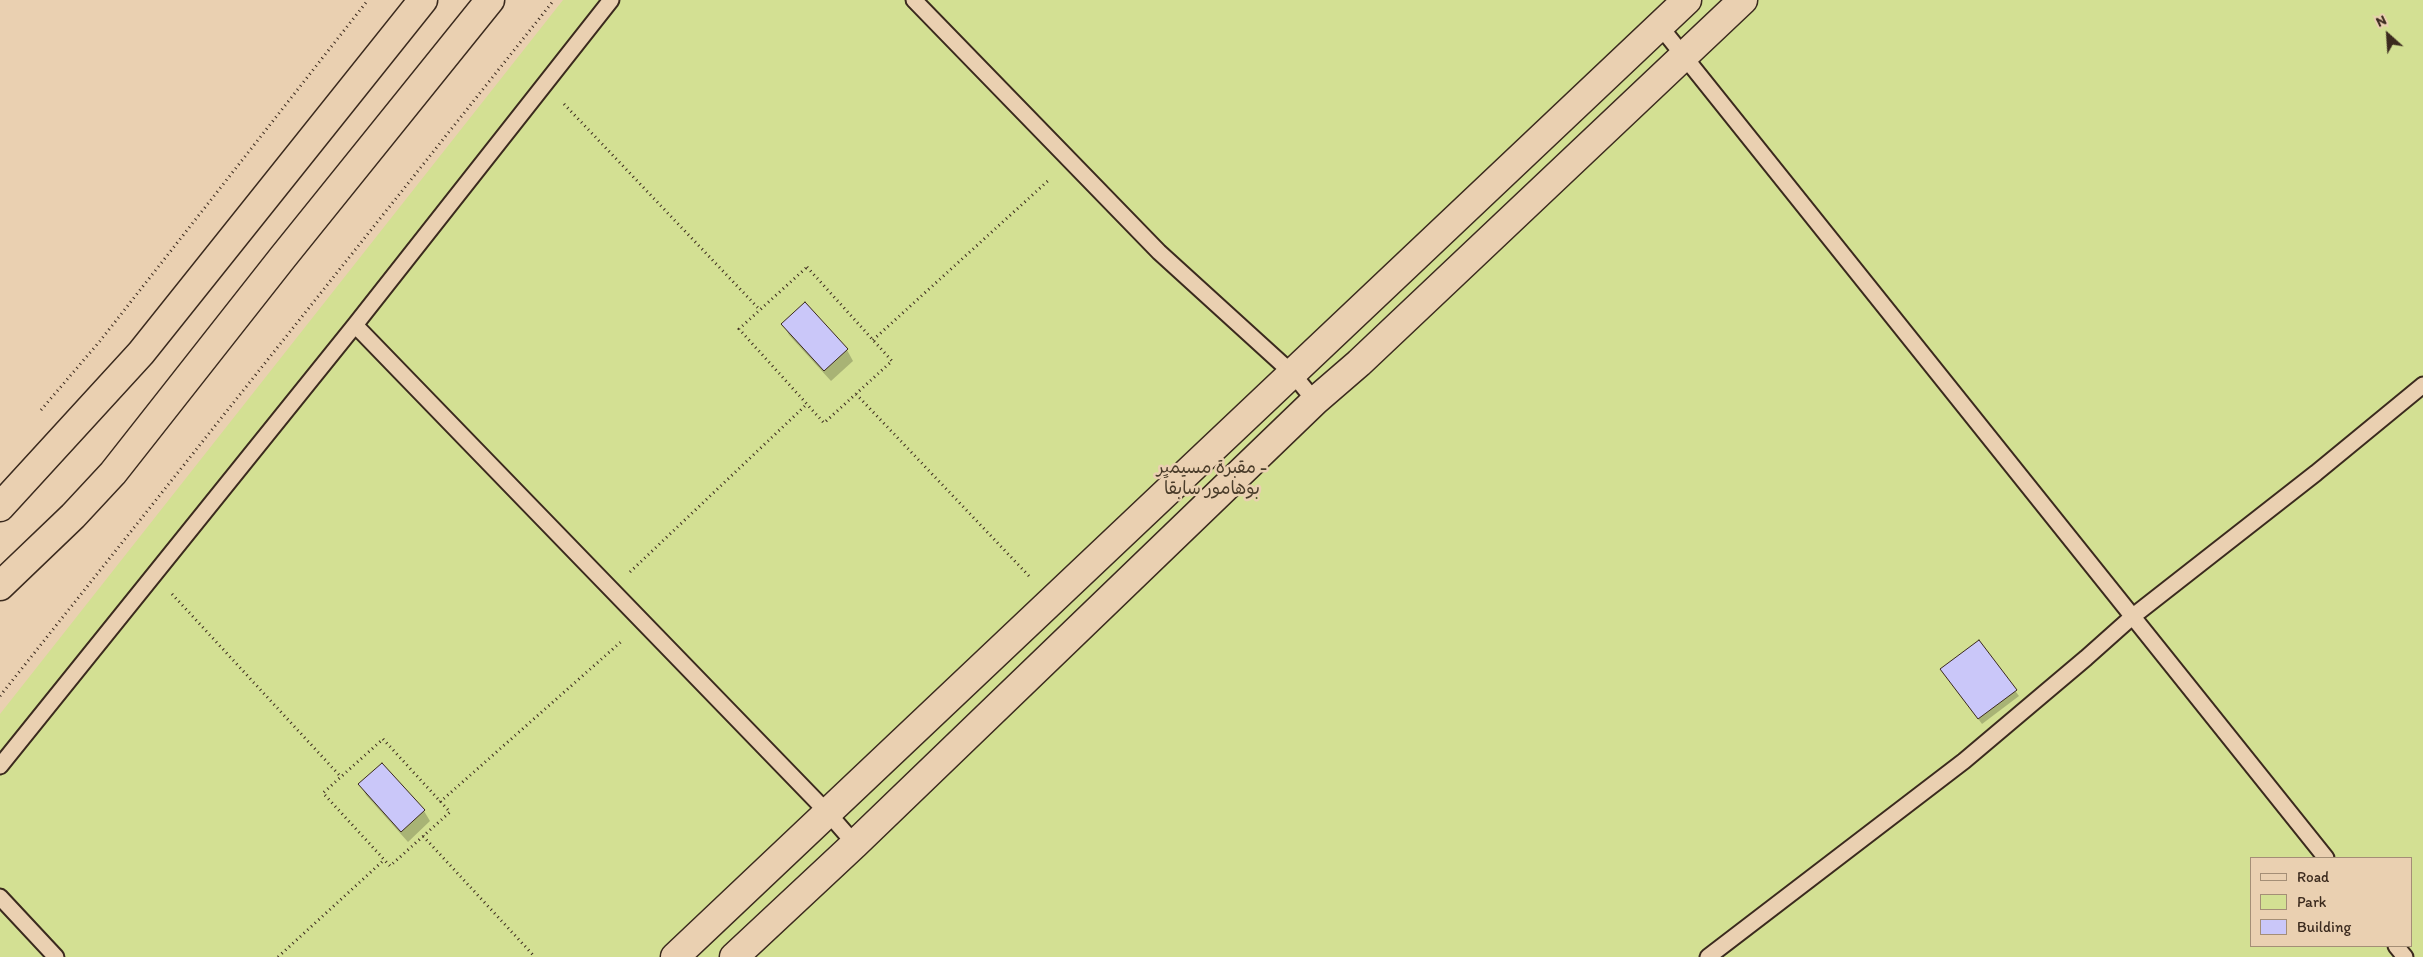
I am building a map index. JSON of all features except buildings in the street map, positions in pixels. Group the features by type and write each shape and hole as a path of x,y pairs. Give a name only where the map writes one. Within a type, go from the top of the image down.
{"street":[{"path":"0,507 141,353 423,0"},
{"path":"0,586 73,516 113,473 283,256 490,0"},
{"path":"674,957 1686,0"},
{"path":"734,957 855,844 1315,401 1359,363 1743,0"}],"lane":[{"path":"0,766 355,325 611,0"},
{"path":"914,0 1159,252 1292,373 1315,401"},
{"path":"1659,25 2325,857"},
{"path":"355,325 828,813 855,844"},
{"path":"1708,957 1964,761 2132,617 2316,473 2423,385"},
{"path":"0,897 56,957"},
{"path":"2397,947 2405,957"}],"path":[{"path":"40,412 100,341 368,0"},
{"path":"0,696 554,0"},
{"path":"545,84 760,310"},
{"path":"873,340 1070,161"},
{"path":"807,267 892,360 824,422 738,329 760,310 807,267"},
{"path":"856,394 1052,600"},
{"path":"611,589 807,404"},
{"path":"154,574 341,777"},
{"path":"440,802 643,622"},
{"path":"383,739 450,812 390,866 324,793 341,777 383,739"},
{"path":"423,836 534,957"},
{"path":"278,957 384,860"}],"green space":[{"name":"مقبرة مسيمير - بوهامور سابقاً","path":"563,0 2423,0 2423,957 0,957 0,714"}]}
